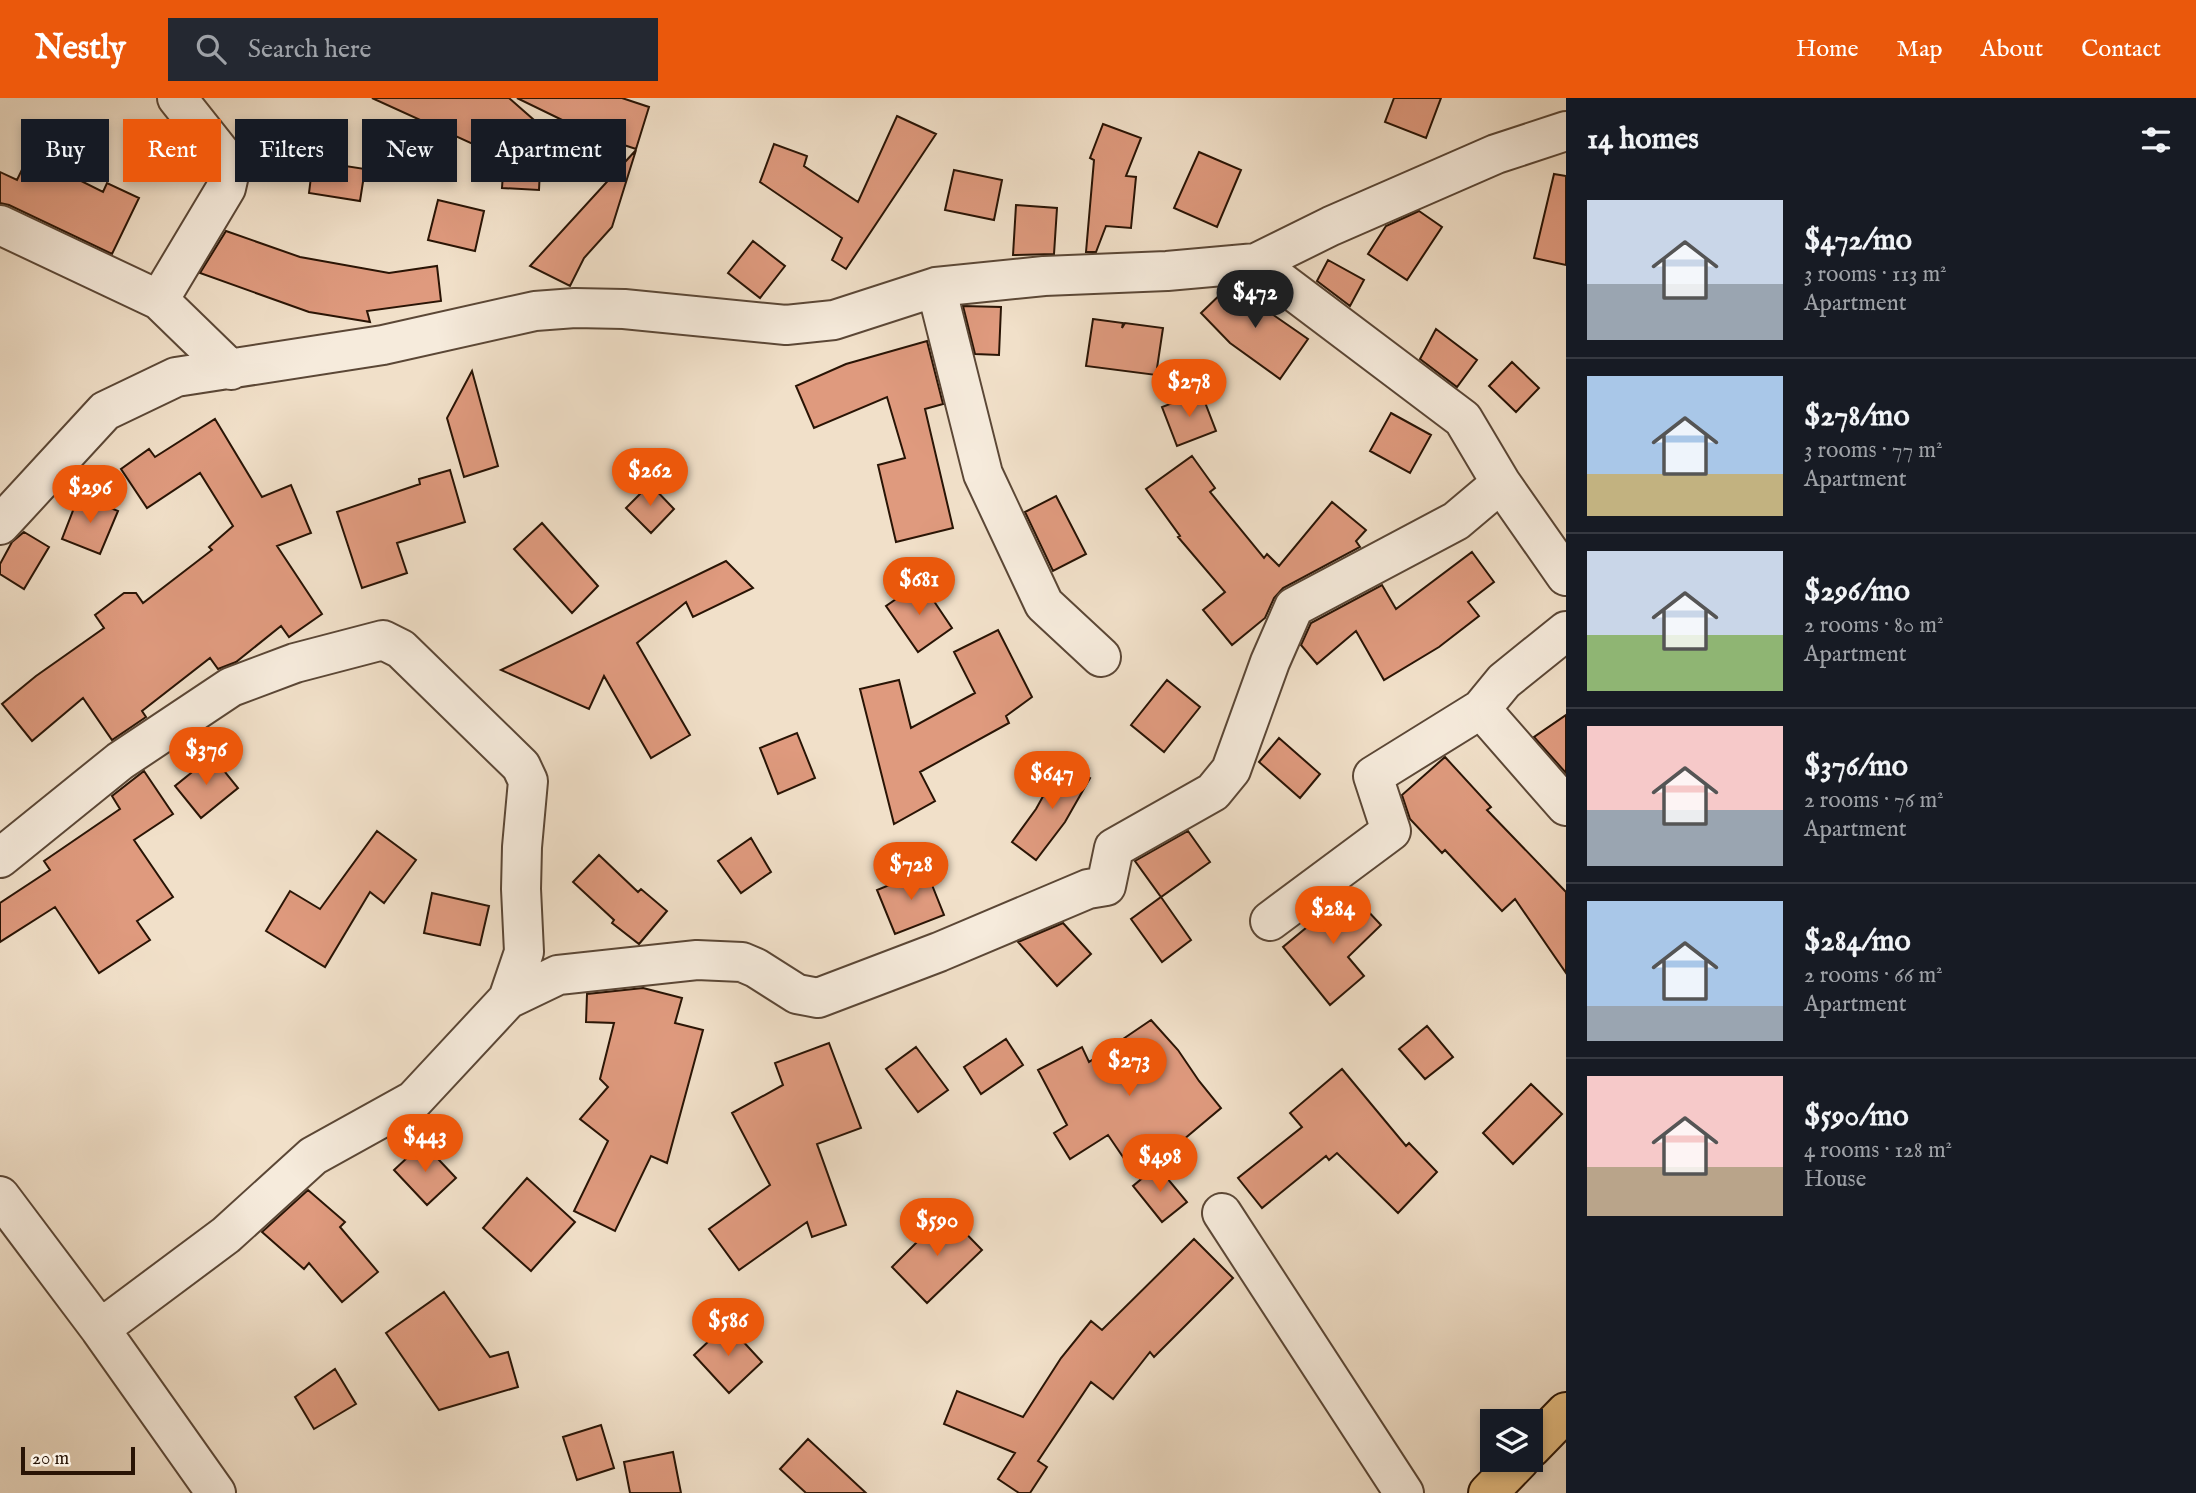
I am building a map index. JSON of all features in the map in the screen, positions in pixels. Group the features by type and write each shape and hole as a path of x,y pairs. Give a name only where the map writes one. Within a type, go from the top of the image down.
{"highway":[{"path":"1543,1436 1566,1412"},
{"path":"1488,1493 1508,1472"}],"street":[{"path":"159,300 226,188 231,166 177,98"},
{"path":"0,525 105,411 176,377 383,345 535,311 575,308 624,309 786,325 834,320 936,287 1044,276 1167,271 1256,263 1331,226 1496,154 1566,131"},
{"path":"0,225 159,300 230,370"},
{"path":"1256,263 1462,419 1501,483 1566,576"},
{"path":"936,287 983,474 1044,604 1101,657"},
{"path":"100,1329 226,1235 313,1156 414,1100 508,999 558,975 697,960 742,962 797,994 818,998 939,953 1088,889 1106,886 1114,848 1213,792 1231,770 1270,662 1294,607 1456,521 1501,483"},
{"path":"1270,921 1391,831 1373,776 1480,709 1504,681 1566,631"},
{"path":"0,858 120,761 231,687 295,663 383,640 401,649 526,773 528,781 520,889 524,952 508,999"},
{"path":"1480,709 1566,806"},
{"path":"0,1196 100,1329 215,1493"},
{"path":"1222,1213 1405,1493"}],"building":[{"path":"372,98 509,98 533,119 471,119 471,143 457,137 457,119 418,119"},
{"path":"517,98 622,98 649,107 636,149 626,146 626,119 560,119"},
{"path":"1394,98 1441,98 1426,138 1385,122"},
{"path":"897,116 936,134 846,269 832,260 842,238 760,182 774,144 807,156 804,166 858,202"},
{"path":"1103,124 1141,138 1126,176 1136,177 1131,228 1106,226 1096,252 1086,252 1094,160 1090,158"},
{"path":"636,150 612,227 584,258 570,286 530,266 607,182 626,182 626,161"},
{"path":"1199,152 1241,170 1217,227 1174,208"},
{"path":"348,166 362,169 360,201 309,193 310,182 348,182"},
{"path":"954,170 1002,180 994,220 945,210"},
{"path":"0,172 17,180 21,172 21,182 83,182 103,192 107,183 139,198 112,254 0,203"},
{"path":"1554,174 1566,176 1566,265 1534,258"},
{"path":"502,182 539,182 539,190 502,188"},
{"path":"438,200 484,211 475,251 428,240"},
{"path":"1016,205 1057,208 1054,254 1013,255"},
{"path":"1419,211 1442,227 1407,280 1368,254 1386,226"},
{"path":"226,231 300,257 389,273 437,266 441,301 367,311 370,322 309,312 200,273"},
{"path":"753,241 785,266 760,298 728,273"},
{"path":"1328,260 1364,280 1350,306 1317,281"},
{"path":"1241,286 1259,305 1308,339 1280,379 1230,343 1201,313 1227,288"},
{"path":"963,306 1001,307 999,355 975,354"},
{"path":"1093,319 1123,323 1122,328 1125,323 1163,328 1156,375 1086,366"},
{"path":"1436,329 1477,360 1457,387 1420,359"},
{"path":"927,341 943,404 925,409 953,528 896,542 878,465 905,458 887,397 814,428 796,386 846,364"},
{"path":"1512,362 1539,388 1516,412 1489,386"},
{"path":"472,371 498,466 464,477 447,418"},
{"path":"1201,392 1216,431 1177,446 1162,407"},
{"path":"1391,413 1431,435 1410,473 1370,451"},
{"path":"215,419 262,497 291,485 311,533 277,546 322,614 289,637 281,626 236,662 218,669 210,658 142,711 146,717 112,740 83,698 32,741 2,704 36,676 104,628 95,615 124,593 136,593 143,603 212,550 209,547 233,526 200,473 147,508 121,469 149,449 155,457"},
{"path":"1192,456 1215,488 1210,492 1264,558 1267,554 1279,566 1332,502 1366,530 1356,541 1360,547 1283,588 1274,598 1265,618 1232,645 1203,610 1225,592 1178,537 1180,536 1146,489"},
{"path":"450,470 465,522 397,543 407,573 362,588 337,512 420,484 419,479"},
{"path":"650,484 674,509 651,533 626,508"},
{"path":"79,495 118,511 100,554 62,539"},
{"path":"1056,496 1086,554 1053,571 1025,512"},
{"path":"542,523 598,586 572,613 514,549"},
{"path":"24,532 49,547 24,589 0,574 0,564 12,542"},
{"path":"1472,552 1494,582 1468,602 1479,616 1439,647 1384,680 1356,631 1317,664 1301,645 1311,623 1382,585 1396,609"},
{"path":"726,561 753,588 693,617 686,602 637,643 690,735 651,758 604,676 589,709 501,670"},
{"path":"921,582 952,628 918,652 886,606"},
{"path":"998,630 1032,697 1006,716 1009,723 920,772 935,801 894,824 860,689 899,680 911,728 975,693 954,652"},
{"path":"1167,680 1200,707 1164,752 1131,725"},
{"path":"1566,715 1566,773 1534,737"},
{"path":"797,733 815,778 778,794 760,748"},
{"path":"1279,738 1320,774 1300,798 1259,762"},
{"path":"212,756 238,788 201,818 175,786"},
{"path":"1445,757 1491,807 1487,810 1566,892 1566,973 1515,899 1502,911 1445,850 1442,853 1410,819 1402,795"},
{"path":"1062,762 1090,778 1065,822 1036,860 1012,842 1036,809"},
{"path":"144,771 173,814 134,840 173,897 137,921 150,940 99,973 55,907 0,942 0,903 50,870 44,861 120,809 112,796"},
{"path":"377,831 416,860 384,903 370,892 325,967 266,931 290,891 320,909"},
{"path":"1188,831 1210,862 1161,897 1135,861"},
{"path":"751,838 771,872 741,893 718,861"},
{"path":"599,855 638,892 641,889 667,911 639,944 612,923 614,920 573,882"},
{"path":"926,870 944,915 895,934 877,890"},
{"path":"1348,890 1381,925 1348,957 1364,976 1330,1005 1283,947 1324,913 1322,910"},
{"path":"432,893 489,906 480,945 424,933"},
{"path":"1161,897 1191,940 1162,962 1131,919"},
{"path":"1063,923 1091,954 1057,986 1018,942"},
{"path":"643,988 682,998 675,1023 703,1030 667,1163 651,1156 615,1231 574,1211 608,1141 580,1119 608,1087 600,1079 614,1023 586,1022 587,994"},
{"path":"1151,1020 1178,1050 1221,1108 1136,1176 1108,1135 1070,1159 1054,1133 1067,1125 1038,1070 1082,1047 1089,1062"},
{"path":"1427,1026 1453,1057 1425,1079 1399,1049"},
{"path":"1006,1039 1023,1065 981,1094 964,1067"},
{"path":"829,1043 861,1128 817,1144 846,1225 812,1237 807,1222 739,1270 709,1229 770,1185 732,1113 783,1085 775,1063"},
{"path":"916,1047 948,1090 918,1112 886,1069"},
{"path":"1342,1069 1406,1146 1409,1143 1437,1172 1398,1213 1337,1153 1329,1160 1326,1156 1262,1208 1238,1178 1302,1127 1290,1113"},
{"path":"1531,1084 1562,1114 1513,1164 1483,1133"},
{"path":"423,1143 456,1178 427,1205 394,1170"},
{"path":"1157,1166 1187,1202 1162,1222 1133,1186"},
{"path":"527,1178 575,1222 531,1271 483,1228"},
{"path":"308,1190 345,1222 340,1227 378,1272 342,1302 309,1263 304,1269 262,1232"},
{"path":"946,1213 982,1250 927,1303 892,1267"},
{"path":"1194,1239 1233,1278 1154,1357 1150,1352 1113,1399 1091,1382 1038,1461 1047,1467 1030,1493 1019,1493 998,1479 1015,1453 944,1424 957,1391 1023,1417 1061,1358 1091,1321 1102,1330"},
{"path":"444,1292 490,1357 508,1352 518,1387 439,1410 386,1333"},
{"path":"727,1324 762,1362 729,1393 694,1355"},
{"path":"335,1369 356,1404 314,1429 295,1397"},
{"path":"601,1425 614,1468 577,1480 563,1437"},
{"path":"808,1439 866,1493 806,1493 780,1469"},
{"path":"673,1452 681,1493 630,1493 624,1462"}]}
